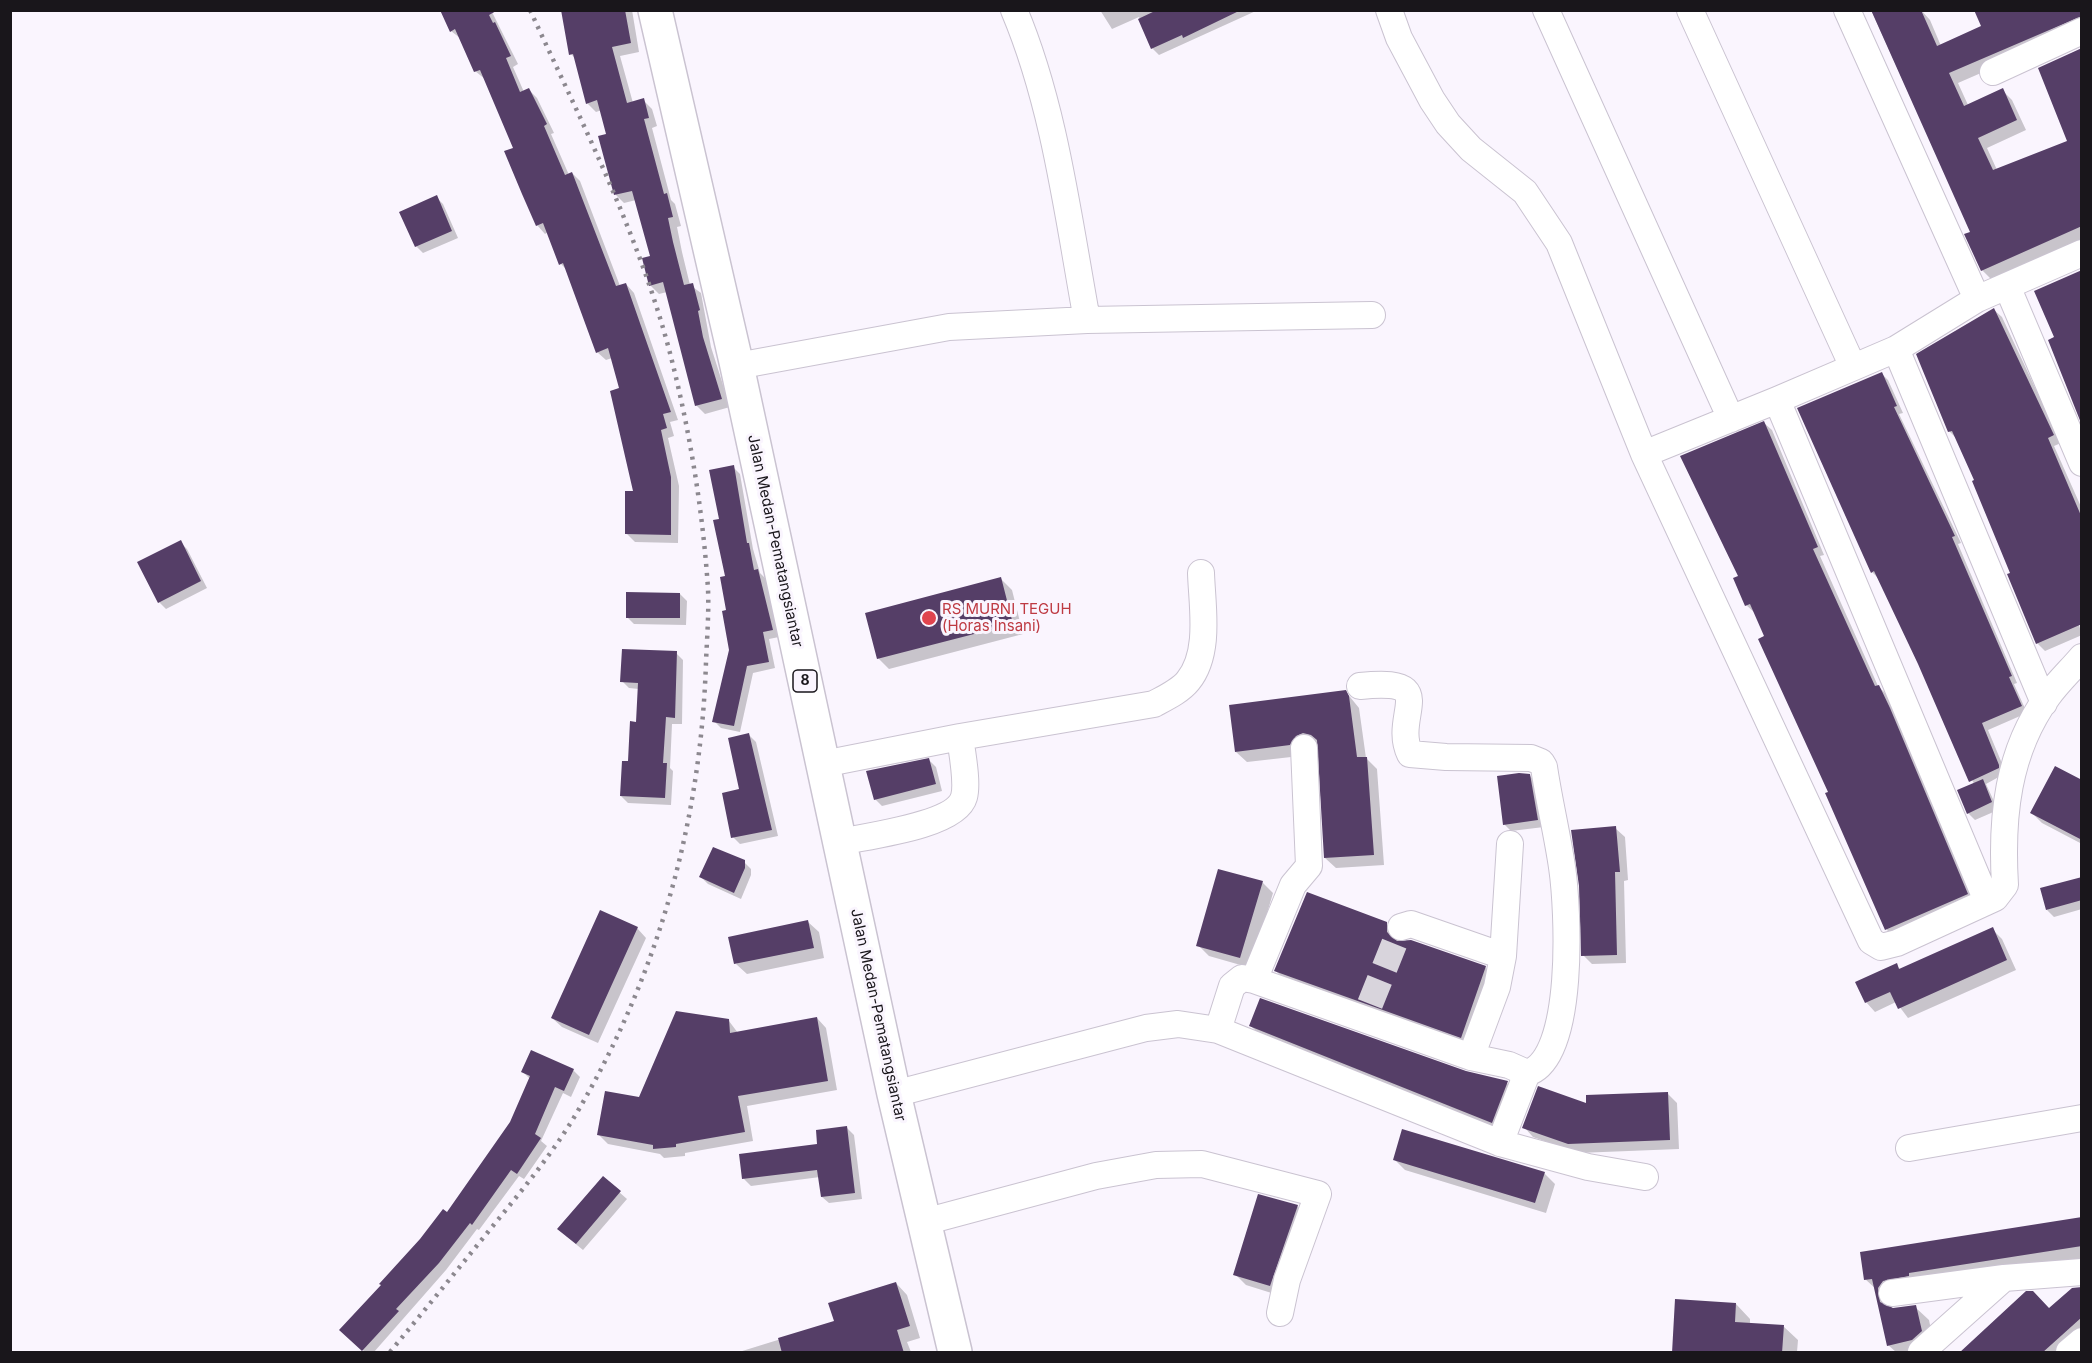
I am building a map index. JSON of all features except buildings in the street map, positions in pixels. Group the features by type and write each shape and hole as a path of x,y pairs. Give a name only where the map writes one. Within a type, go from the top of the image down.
{"highway":[{"name":"Jalan Medan-Pematangsiantar","path":"654,10 737,366 894,1094 955,1353"}],"street":[{"path":"1389,10 1399,38 1432,100 1448,124 1471,149 1525,192 1559,243 1644,454 1870,941 1881,947 1897,943 1995,897 2006,885 2003,837 2014,764 2025,735 2044,703 2082,657"},
{"path":"1546,10 1731,419"},
{"path":"1690,10 1852,367"},
{"path":"1847,10 1977,299"},
{"path":"1019,12 1060,172 1086,320"},
{"path":"1993,72 2082,31"},
{"path":"1644,454 1896,349 1977,299 2082,253"},
{"path":"2007,286 2082,463"},
{"path":"737,366 949,327 1086,320 1372,315"},
{"path":"1896,349 2044,703"},
{"path":"1777,400 1987,901"},
{"path":"823,764 997,729 1154,704 1188,681 1200,659 1202,573"},
{"path":"1360,686 1387,683 1397,685 1406,692 1407,746 1410,754 1446,758 1531,758 1541,762 1544,767 1562,868 1565,955 1563,1007 1550,1054 1544,1062 1527,1073 1500,1143"},
{"path":"840,842 919,825 947,815 958,807 964,797 960,737"},
{"path":"1254,980 1293,885 1309,866 1304,748"},
{"path":"1471,1057 1497,987 1503,956 1510,844"},
{"path":"1401,927 1411,924 1503,956"},
{"path":"1218,1030 1235,981 1242,978 1368,1012 1471,1057 1509,1065 1527,1073"},
{"path":"894,1094 1146,1028 1178,1024 1218,1030 1500,1143 1588,1167 1646,1177"},
{"path":"1909,1148 2082,1118"},
{"path":"924,1222 1096,1176 1156,1165 1202,1164 1318,1194 1287,1280 1280,1313"},
{"path":"1892,1293 2004,1278 2082,1272"},
{"path":"1921,1353 2004,1278"},
{"path":"2069,1353 2082,1341"}],"tunnel":[{"path":"1370,1004 1401,927"}],"railway":[{"path":"390,1352 549,1155 579,1109 607,1057 632,1004 671,893 685,837 702,721 708,616 706,560 695,472 671,357 658,312 626,224 530,10"}],"place":[{"name":"RS MURNI TEGUH (Horas Insani)","path":"929,618"}]}
